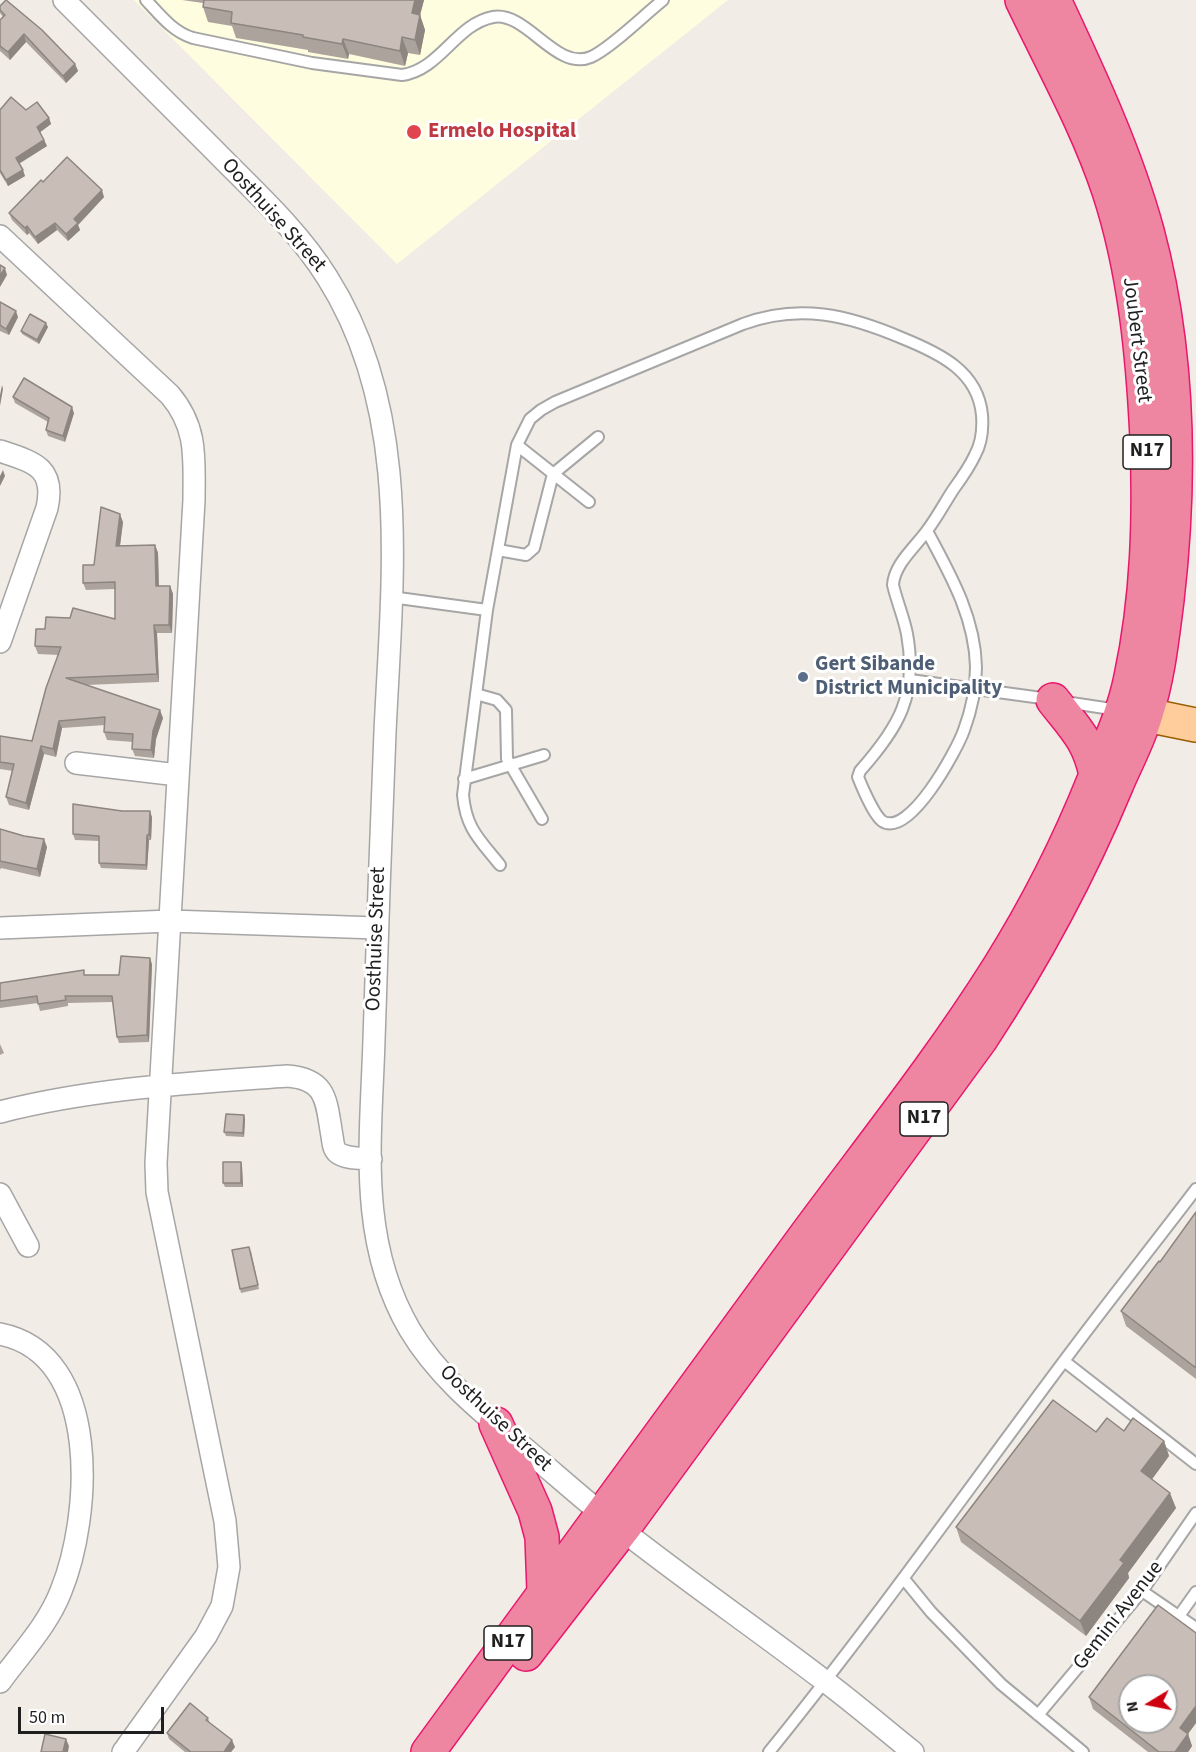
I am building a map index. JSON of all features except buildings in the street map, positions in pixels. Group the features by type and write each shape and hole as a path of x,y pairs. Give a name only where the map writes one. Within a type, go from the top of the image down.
{"highway":[{"name":"Joubert Street","path":"1022,0 1088,139 1110,195 1120,233 1138,326 1145,411 1149,537 1131,680 1134,713"},
{"name":"Joubert Street","path":"1054,0 1109,121 1147,232 1164,317 1169,356 1175,451 1175,503 1170,571 1162,644 1134,713"},
{"path":"1053,700 1085,740 1093,758 1096,775"},
{"name":"N17","path":"451,1752 612,1522 805,1235 906,1102 993,976 1079,819 1096,775 1134,713"},
{"name":"N17","path":"428,1752 544,1591 612,1522 942,1095 1020,979 1087,854 1134,713"},
{"path":"496,1424 536,1511 542,1537 544,1591"}],"main road":[{"path":"1134,713 1196,725"}],"street":[{"name":"Oosthuise Street","path":"64,0 264,200 323,271 342,302 358,337 376,392 386,442 391,494 391,597 377,928 370,1202 374,1232 392,1296 422,1348 454,1386 496,1424 612,1522 826,1682 913,1752"},
{"path":"0,236 170,395 188,422 194,457 194,500 156,1163 158,1192 225,1521 229,1567 222,1606 206,1636 123,1752"},
{"path":"0,451 20,458 42,470 51,487 47,508 0,642"},
{"path":"76,763 178,775"},
{"path":"0,928 170,921 377,928"},
{"path":"0,1112 75,1096 161,1085 287,1076 308,1078 323,1095 335,1150 347,1156 371,1159"},
{"path":"0,1194 28,1246"},
{"path":"0,1334 32,1347 44,1356 61,1378 76,1421 81,1453 82,1482 82,1508 61,1592 46,1620 0,1682"}],"lane":[{"path":"146,0 182,35 312,63 402,75 413,74 425,67 472,27 496,16 519,24 567,56 584,59 600,52 663,0"},
{"path":"500,866 466,820 464,779 487,610 517,445 530,419 541,410 555,402 743,324 778,314 801,312 832,316 883,330 944,357 971,381 981,405 983,422 976,454 927,531 898,567 893,578 907,634 910,680 904,707 893,731 858,776 878,817 887,823 894,824 902,821 910,813 943,770 959,744 974,690 975,660 969,624 959,592 927,531"},
{"path":"498,550 526,555 534,548 554,474 598,437"},
{"path":"517,445 589,502"},
{"path":"391,597 487,610"},
{"path":"910,680 1134,713"},
{"path":"476,694 497,700 507,710 507,759 542,819"},
{"path":"464,779 544,755"},
{"path":"769,1752 826,1682 1064,1361 1196,1189"},
{"path":"1064,1361 1196,1464"},
{"name":"Gemini Avenue","path":"1038,1715 1142,1591 1196,1513"},
{"path":"904,1579 976,1660 1001,1684 1083,1752"},
{"path":"1142,1591 1196,1628"},
{"path":"1179,1616 1196,1592"}],"shaded area":[{"name":"Ermelo Hospital","path":"134,0 728,0 397,264"}],"place":[{"name":"Ermelo Hospital","path":"414,132"},
{"name":"Gert Sibande District Municipality","path":"803,677"}]}
